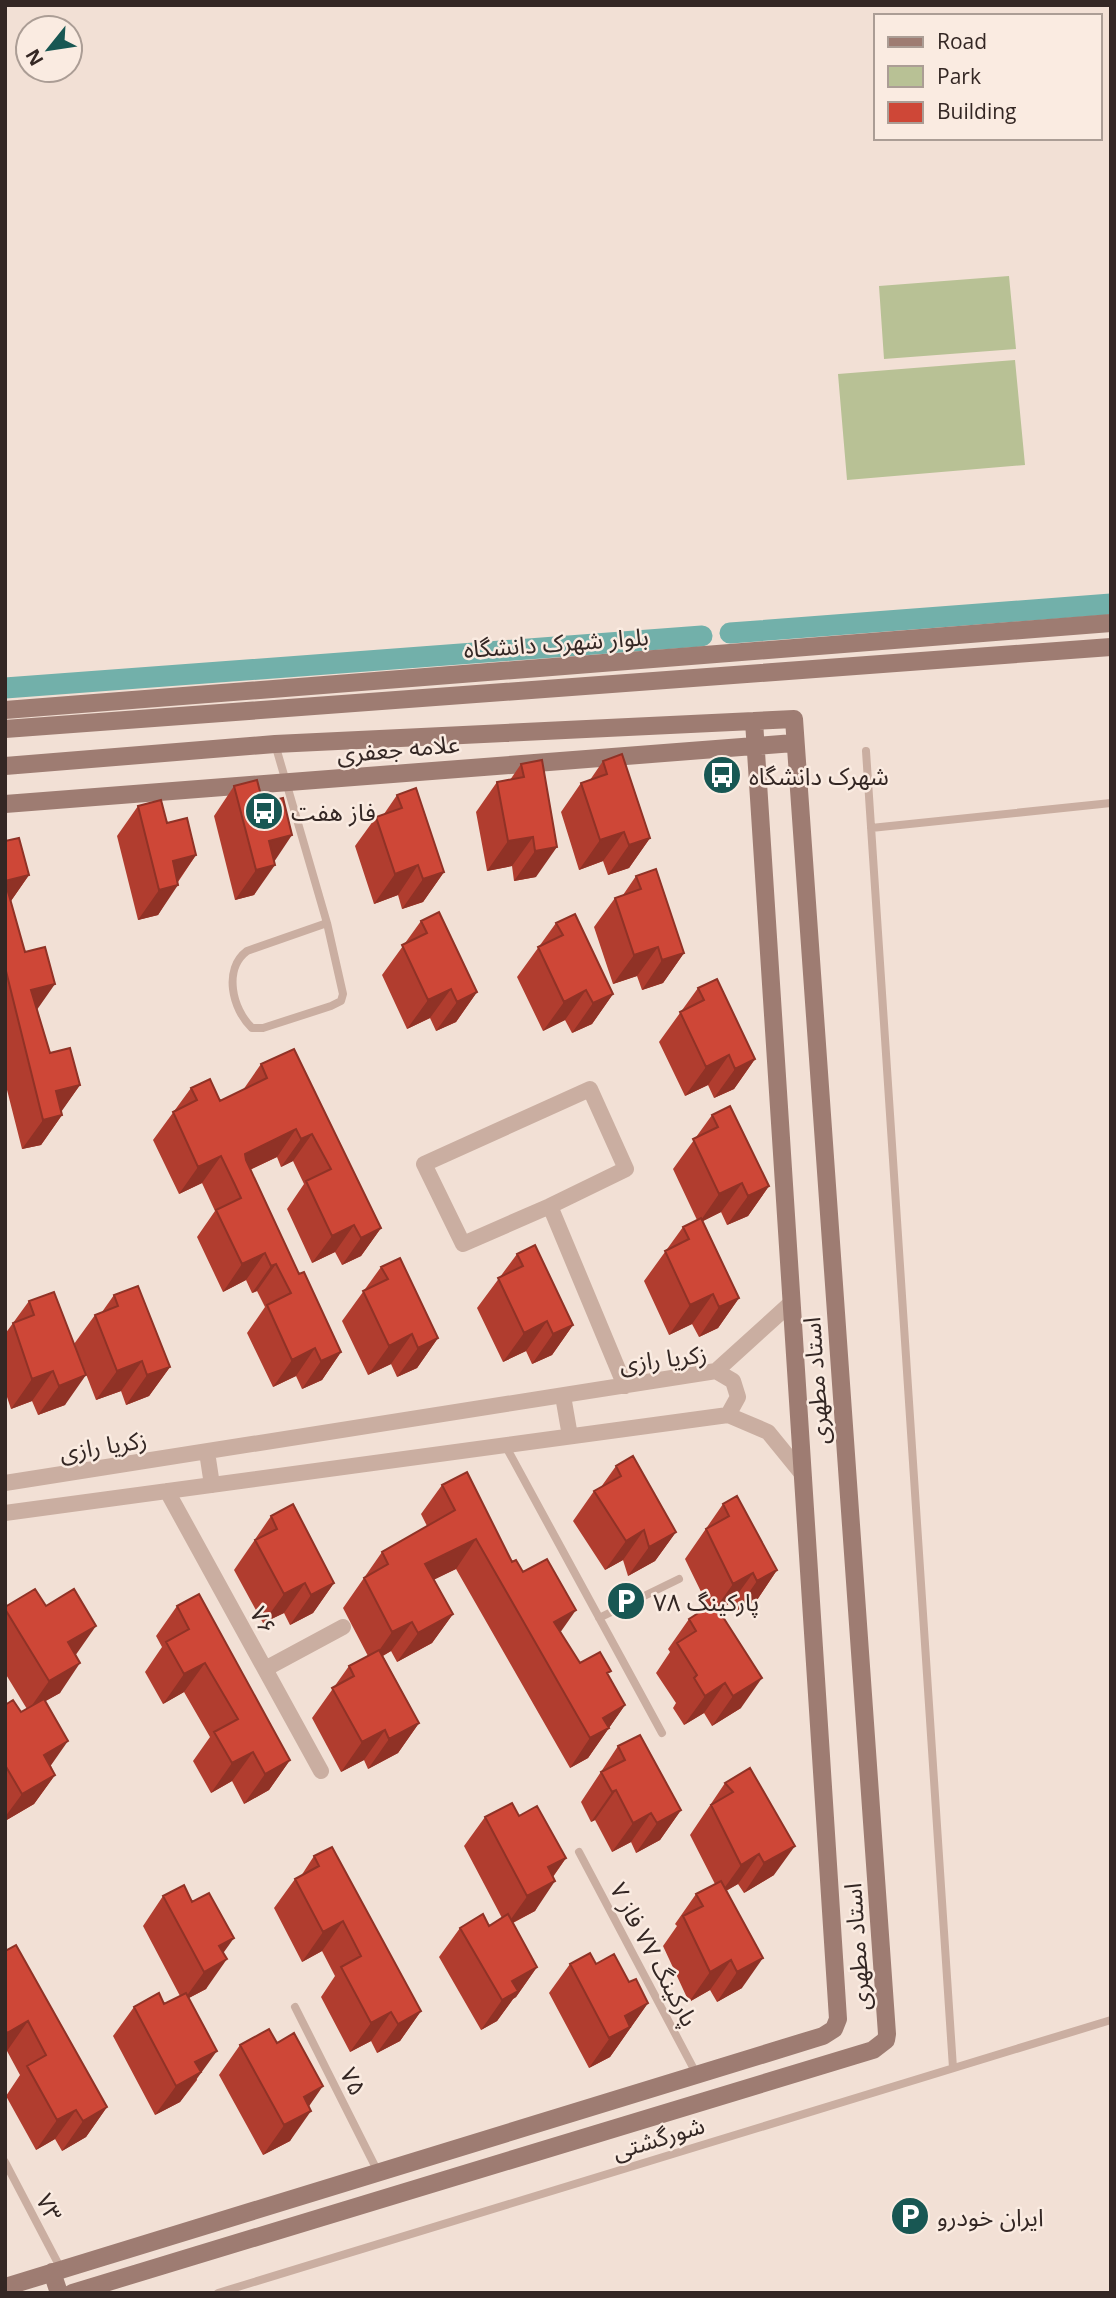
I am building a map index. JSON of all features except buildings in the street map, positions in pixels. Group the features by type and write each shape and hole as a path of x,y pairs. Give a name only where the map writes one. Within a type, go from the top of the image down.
{"street":[{"name":"بلوار شهرک دانشگاه","path":"5,710 1111,623"},
{"name":"بلوار شهرک دانشگاه","path":"5,729 1111,647"},
{"name":"علامه جعفری","path":"5,766 275,744 794,719"},
{"name":"استاد مطهری","path":"386,2197 873,2050 886,2040 794,719"},
{"name":"استاد مطهری","path":"697,2075 824,2036 834,2029 838,2019 754,721"},
{"name":"علامه جعفری","path":"5,804 794,743"},
{"path":"590,1089 626,1169 550,1206 463,1244 424,1164 590,1089"},
{"path":"550,1206 625,1386"},
{"path":"716,1371 791,1303"},
{"name":"زکریا رازی","path":"5,1483 716,1371 733,1381 738,1397 728,1415"},
{"path":"564,1396 570,1436"},
{"path":"5,1513 728,1415 768,1432 803,1475"},
{"path":"207,1452 212,1485"},
{"name":"۷۶","path":"167,1491 321,1771"},
{"path":"265,1669 343,1627"},
{"path":"5,2287 697,2075"},
{"path":"72,2293 386,2197 378,2172"},
{"path":"57,2270 59,2293"}],"lane":[{"path":"275,744 327,923 341,982 341,1001 263,1028 252,1028 244,1020 232,983 231,970 237,958 247,951 327,923"},
{"path":"866,751 953,2068"},
{"path":"871,828 1111,803"},
{"path":"505,1445 662,1733"},
{"path":"599,1618 679,1579"},
{"name":"پارکینگ ۷۷ فاز ۷","path":"579,1852 697,2075"},
{"name":"۷۵","path":"295,2007 378,2172"},
{"name":"شورگشتی","path":"218,2293 1111,2020"},
{"name":"۷۳","path":"5,2162 57,2270"}],"green space":[{"path":"1009,276 1016,349 884,359 879,286"},
{"path":"1015,360 1025,465 847,480 838,374"}],"waterway":[{"path":"730,633 1111,604"},
{"path":"5,688 702,636"}],"place":[{"name":"شهرک دانشگاه","path":"722,775"},
{"name":"فاز هفت","path":"264,811"},
{"name":"پارکینگ ۷۸","path":"626,1601"},
{"name":"ایران خودرو","path":"910,2216"}]}
